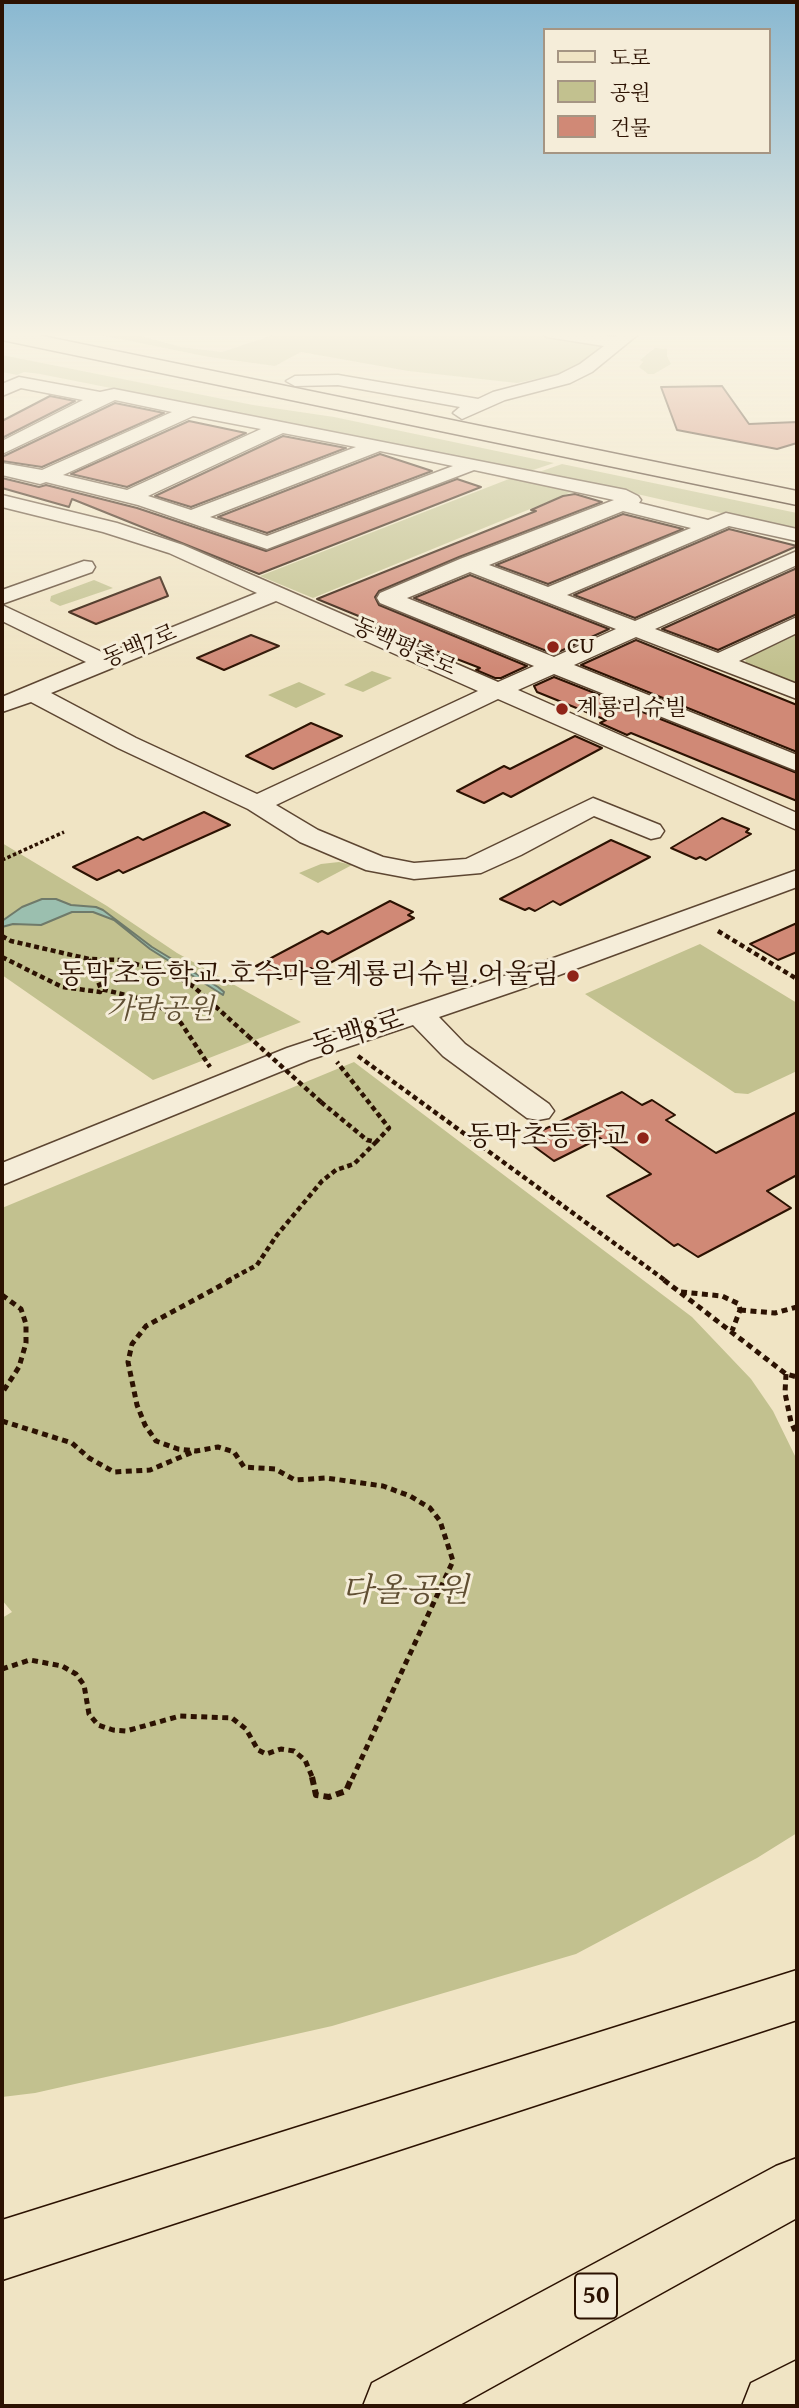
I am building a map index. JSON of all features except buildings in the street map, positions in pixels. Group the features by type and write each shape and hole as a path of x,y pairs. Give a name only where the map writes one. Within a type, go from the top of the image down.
{"main road":[{"path":"493,444 797,508"},
{"path":"537,444 797,498"},
{"path":"581,444 797,489"},
{"path":"635,444 797,477"},
{"path":"2,2250 797,1995"},
{"name":"50","path":"395,2406 797,2186"},
{"path":"774,2406 797,2392"}],"street":[{"path":"3,501 44,476 115,444"},
{"path":"128,497 243,444"},
{"path":"356,444 623,500 719,523 797,535"},
{"path":"193,516 371,447"},
{"path":"2,469 44,476 128,497 193,516 267,543 465,467"},
{"path":"623,500 388,598 797,764"},
{"name":"동백평촌로","path":"3,501 154,541 278,592 797,822"},
{"path":"548,595 719,523"},
{"path":"257,804 499,690 797,557"},
{"path":"468,564 797,692"},
{"path":"2,597 84,567"},
{"name":"동백7로","path":"2,705 278,592"},
{"path":"2,612 103,662"},
{"path":"719,662 797,624"},
{"path":"32,693 127,743 257,804 309,836 376,864 414,871 471,867 512,849 593,806 651,831"},
{"name":"동백8로","path":"2,1175 331,1043 797,878"},
{"path":"419,1014 470,1062 538,1111"}],"path":[{"path":"2,860 64,832"},
{"path":"694,916 797,979"},
{"path":"2,936 11,941 89,960 121,960 173,974 194,987 359,1134 376,1142"},
{"path":"2,957 62,987 100,992 101,989 143,998 172,1015 222,1085"},
{"path":"89,960 101,989"},
{"path":"196,1451 178,1449 156,1441 145,1425 137,1405 128,1362 132,1344 146,1326 167,1312 257,1265 277,1235 321,1181 336,1170 354,1164 389,1128 331,1043"},
{"path":"331,1043 680,1292 786,1374 797,1377"},
{"path":"680,1292 722,1296 739,1304 740,1310 732,1331"},
{"path":"2,1295 21,1309 26,1324 26,1343 19,1367 2,1393"},
{"path":"740,1310 775,1313 797,1307"},
{"path":"786,1374 785,1393 791,1422 797,1435"},
{"path":"2,1421 72,1443 89,1458 114,1472 150,1470 196,1451 218,1447 234,1452 244,1467 275,1469 295,1480 326,1478 383,1486 410,1496 430,1508 440,1521 453,1561 346,1791 329,1797 316,1795 311,1770 305,1760 294,1751 281,1749 266,1754 258,1750 246,1729 232,1718 180,1716 126,1731 113,1730 98,1725 89,1714 83,1685 76,1674 62,1666 30,1660 2,1669"}],"green space":[{"path":"395,444 465,444 554,463 530,471"},
{"path":"562,464 797,513 797,530 539,472"},
{"path":"514,477 579,489 313,598 260,576"},
{"path":"94,580 113,588 60,606 50,601 51,596"},
{"path":"797,630 797,686 746,666 745,656"},
{"path":"372,671 392,678 363,692 344,685"},
{"path":"299,682 326,694 296,708 268,695"},
{"name":"가람공원","path":"2,843 107,906 177,953 301,1022 153,1080 2,975"},
{"path":"339,862 352,865 318,883 299,873 321,864"},
{"path":"700,944 797,1003 797,1071 748,1094 735,1093 585,994"},
{"name":"다올공원","path":"354,1062 692,1317 751,1379 773,1411 797,1460 797,1833 757,1858 576,1954 332,2026 35,2093 2,2097 2,1618 12,1612 2,1600 2,1208"}],"shaded area":[{"path":"42,899 56,899 71,905 103,910 152,947 218,987 224,992 223,995 150,949 114,920 93,912 72,912 41,925 13,924 2,927 2,921 22,907"}],"place":[{"name":"CU","path":"553,647"},
{"name":"계룡리슈빌","path":"562,709"},
{"name":"동막초등학교.호수마을계룡리슈빌.어울림","path":"573,976"},
{"name":"동막초등학교","path":"643,1138"}]}
